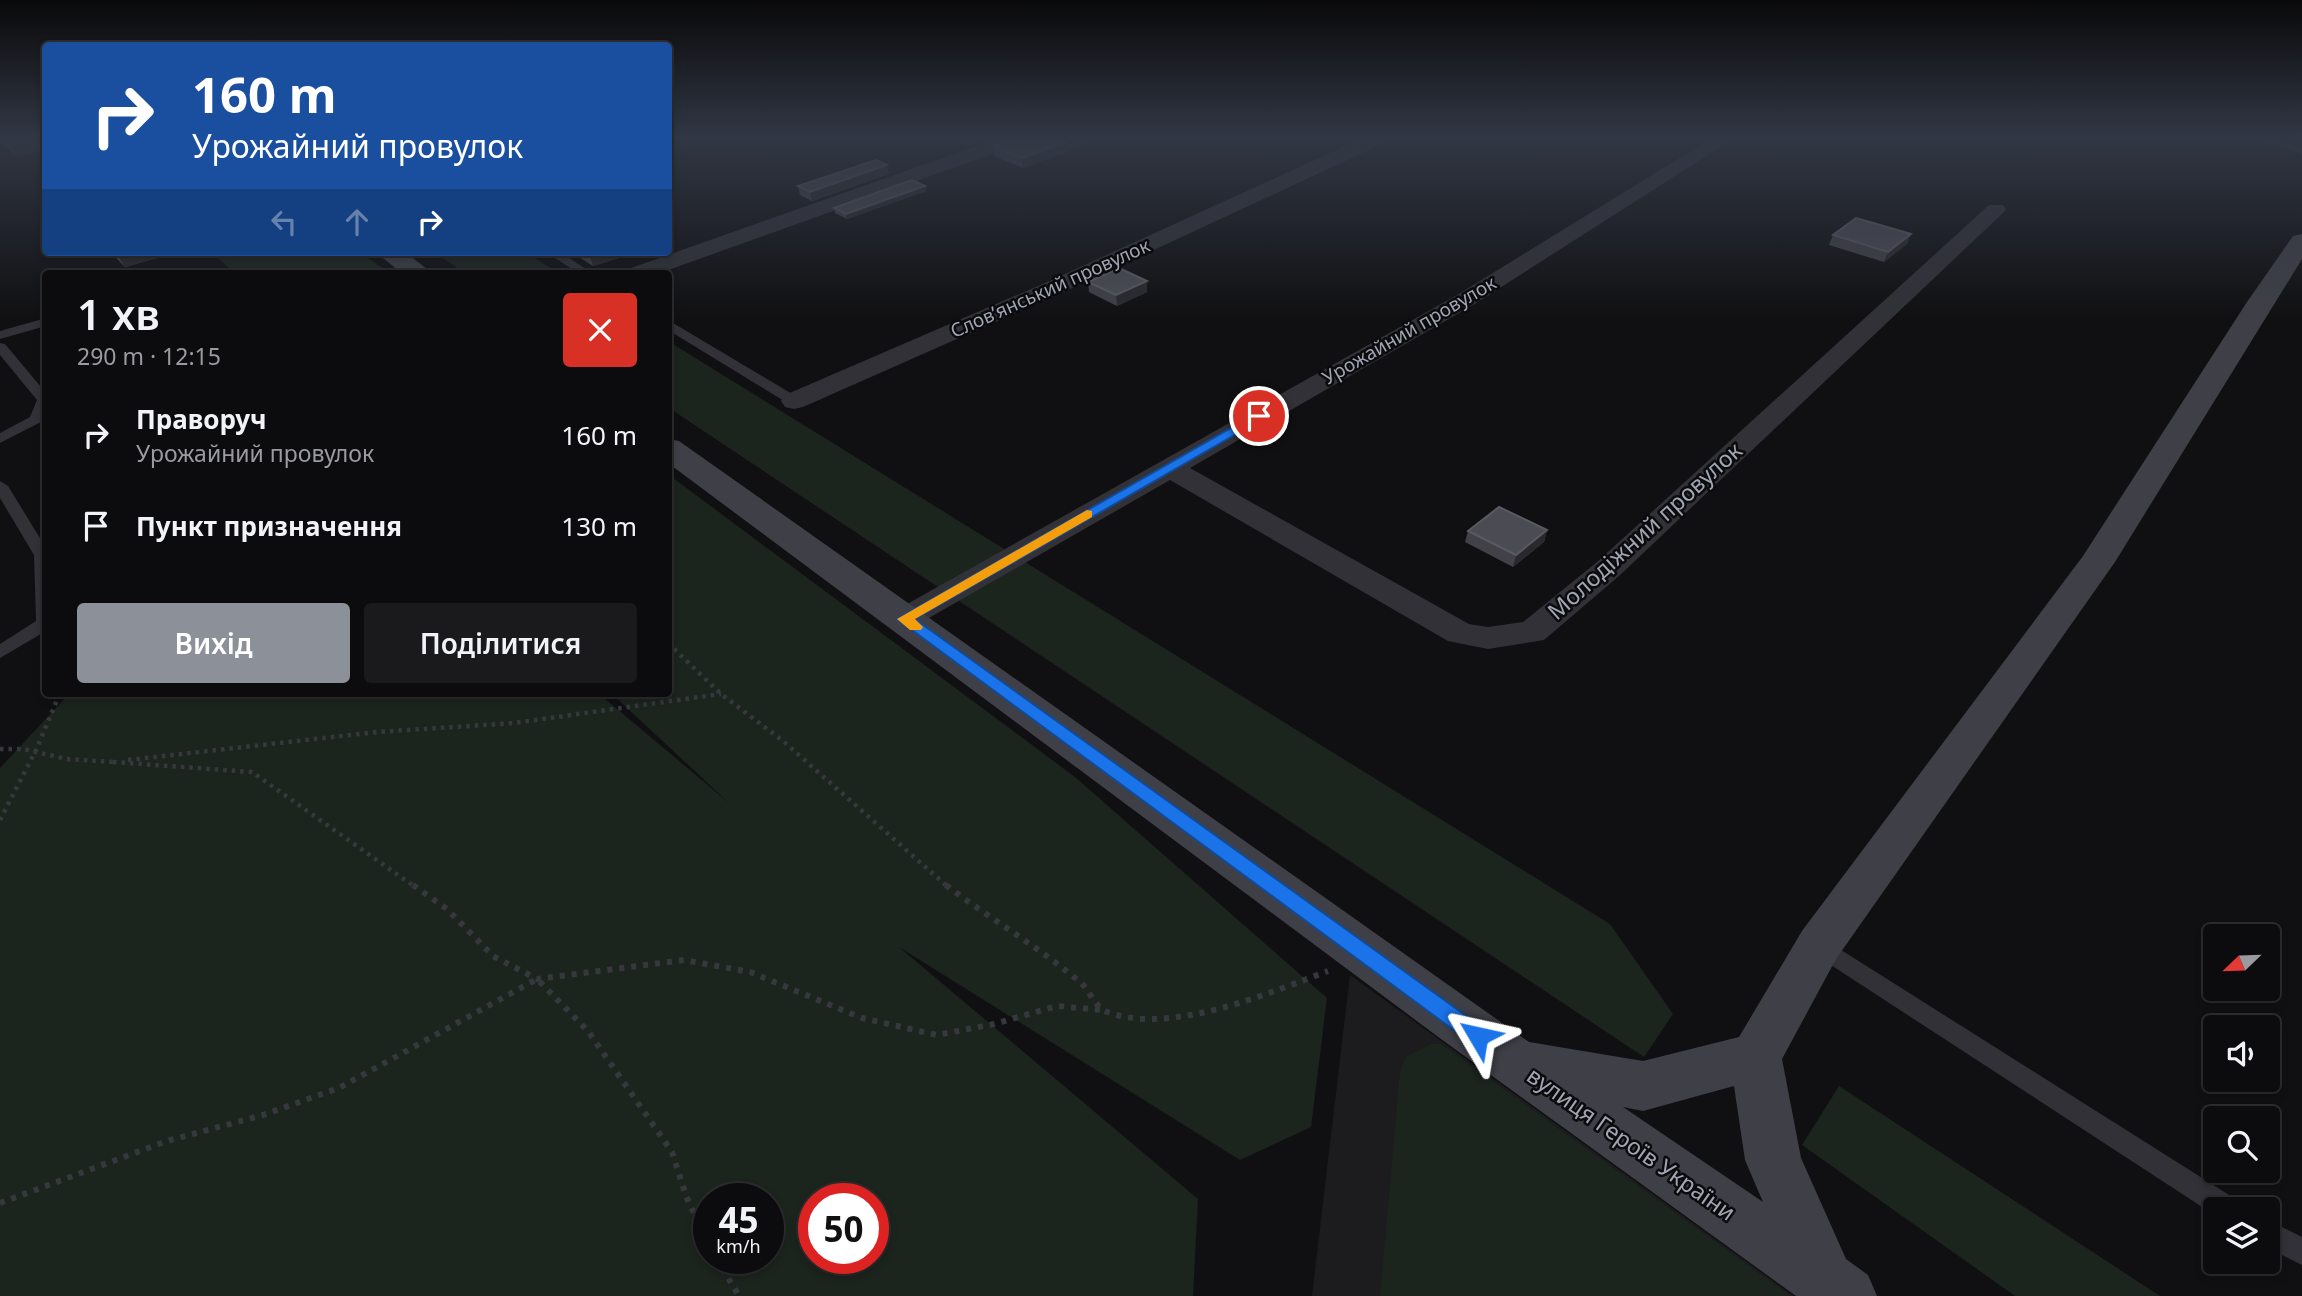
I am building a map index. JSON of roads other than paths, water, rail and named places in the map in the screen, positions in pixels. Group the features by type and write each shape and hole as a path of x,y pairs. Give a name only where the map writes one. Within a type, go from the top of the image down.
{"street":[{"path":"647,270 851,197"},
{"name":"Словʼянський провулок","path":"794,401 1062,284 1250,197"},
{"name":"Урожайний провулок","path":"904,619 1465,300 1630,197"},
{"name":"Молодіжний провулок","path":"1168,467 1460,632 1488,638 1531,632 1608,569 1996,209"},
{"path":"1836,1288 1773,1160 1756,1056 1819,945 2097,562 2297,249"},
{"path":"394,256 415,270"},
{"name":"вулиця Героїв України","path":"672,451 1517,1064 1836,1288"},
{"path":"1517,1064 1643,1086 1756,1056"}],"lane":[{"path":"558,256 581,270"},
{"path":"42,324 0,345 42,398"},
{"path":"672,326 794,401"},
{"path":"2,437 36,419 42,405"},
{"path":"0,486 42,555"},
{"path":"0,652 42,625"},
{"path":"1819,945 2209,1197"},
{"path":"2280,1240 2302,1252"}]}
